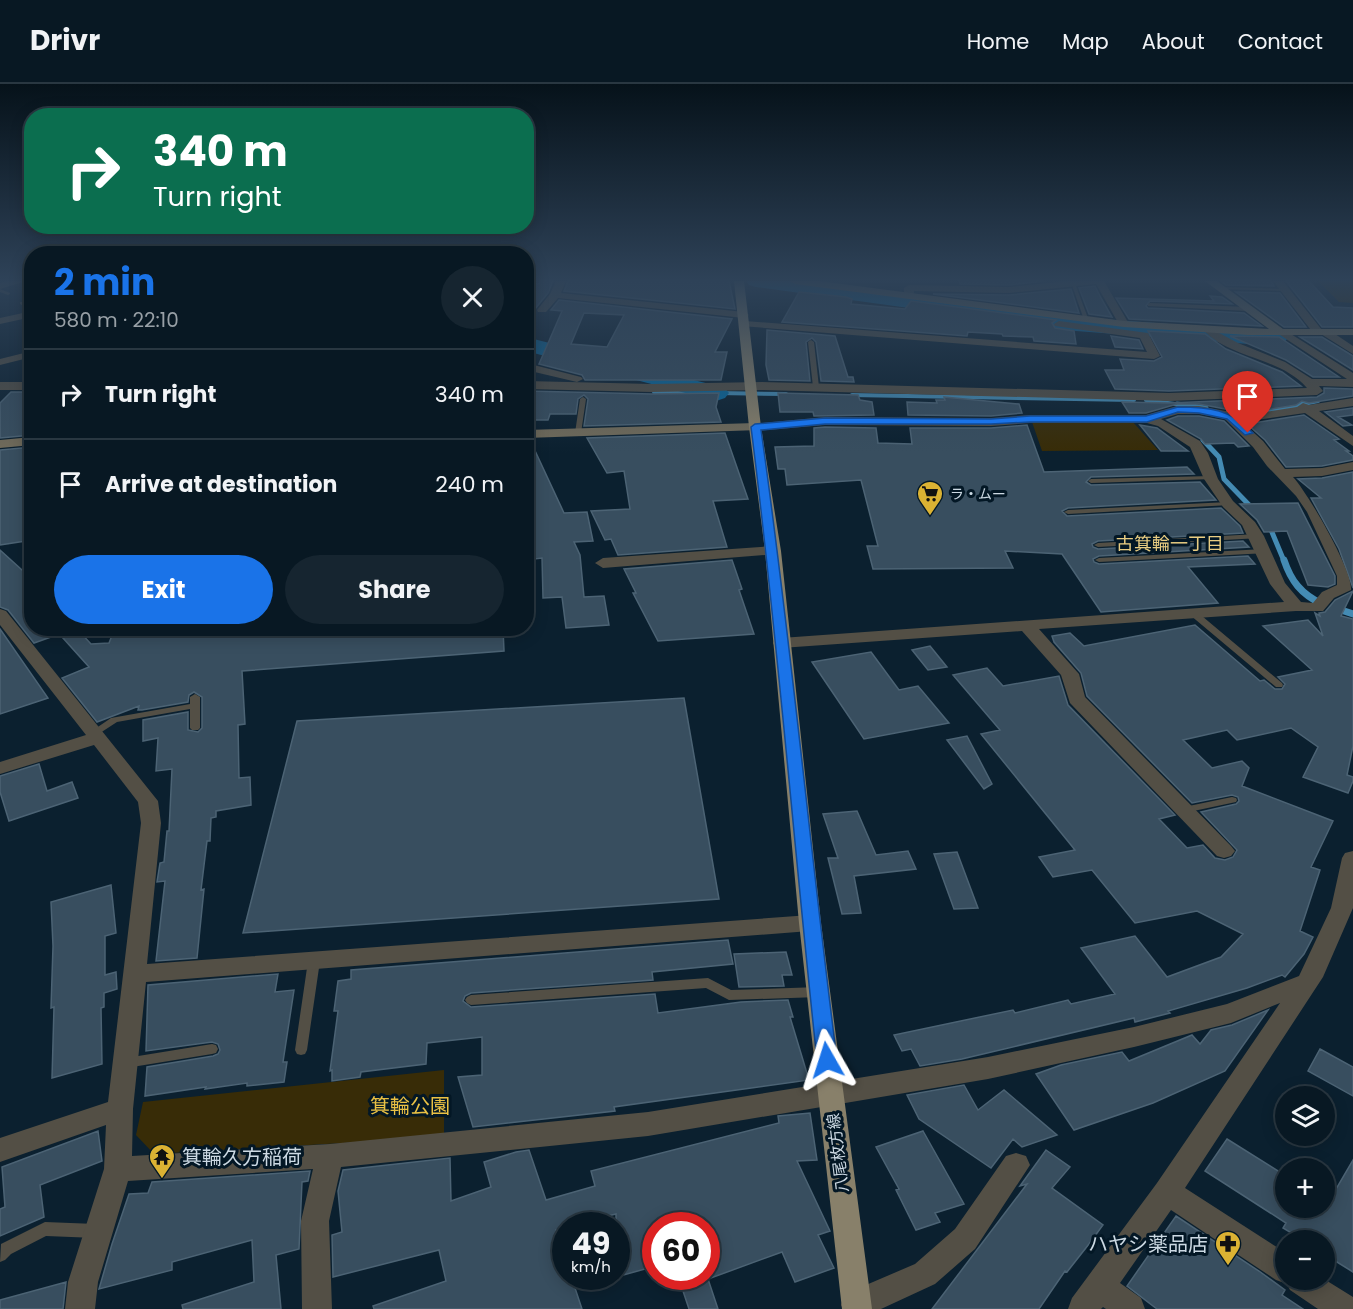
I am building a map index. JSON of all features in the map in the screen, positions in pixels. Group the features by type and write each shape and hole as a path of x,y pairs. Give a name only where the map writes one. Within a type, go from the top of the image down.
{"main road":[{"name":"八尾枚方線","path":"746,338 755,427 772,551 810,923 856,1307"},
{"path":"534,434 755,427"},
{"path":"0,444 24,442"}],"street":[{"path":"946,338 1154,356 1146,338"},
{"path":"1087,338 1089,351"},
{"path":"1218,338 1256,354 1311,382 1353,381"},
{"path":"1290,338 1353,381"},
{"path":"1332,338 1353,351"},
{"path":"0,362 24,356"},
{"path":"0,373 17,358"},
{"path":"534,368 604,387"},
{"path":"534,385 671,387 697,385 753,390 816,387 1079,393 1169,398 1275,391 1317,391 1311,382"},
{"path":"0,386 24,386"},
{"path":"1275,391 1353,442"},
{"path":"1169,398 1178,410"},
{"path":"1147,419 1178,410 1199,410 1230,417 1258,417 1353,402"},
{"path":"781,643 1296,606 1317,608 1328,595 1345,587 1345,576 1314,512 1301,493 1281,473 1258,444 1230,417"},
{"path":"755,427 825,421 991,422 1030,419 1147,419 1162,423 1195,444 1211,478 1228,504 1248,522 1257,536 1278,584 1296,606"},
{"path":"1281,473 1322,472 1353,466"},
{"path":"603,563 772,551"},
{"path":"0,614 148,801 151,823 120,1108 118,1169 83,1282 80,1309"},
{"path":"1026,625 1071,674 1076,699 1224,852"},
{"path":"0,768 96,736"},
{"path":"1130,1309 1091,1298 1167,1192 1308,981 1342,908 1353,858"},
{"path":"135,974 810,923"},
{"path":"118,1169 330,1156 648,1124 988,1068 1134,1037 1231,1013 1308,981"},
{"path":"0,1150 120,1108"},
{"path":"317,1309 315,1221 330,1156"},
{"path":"856,1307 926,1274 964,1239 1016,1165"},
{"path":"1167,1192 1275,1263"},
{"path":"1316,1290 1345,1309"}],"lane":[{"path":"811,342 816,387"},
{"path":"578,433 583,399"},
{"path":"1091,482 1211,478"},
{"path":"1068,512 1228,504"},
{"path":"1098,545 1257,536"},
{"path":"1099,560 1264,551"},
{"path":"1193,613 1279,685"},
{"path":"96,736 114,720 195,701 195,728"},
{"path":"1184,810 1232,800"},
{"path":"301,1050 314,960"},
{"path":"471,1000 708,983 729,995 819,992"},
{"path":"125,1063 212,1049"},
{"path":"0,1255 6,1249 45,1229 99,1232"}],"green space":[{"path":"1132,421 1158,450 1042,451 1032,422"},
{"name":"箕輪公園","path":"444,1070 444,1137 154,1154 136,1135 143,1102"}],"building":[{"path":"550,338 573,338 571,344 607,347 612,338 722,338 715,352 727,352 721,380 585,380 582,375 539,364"},
{"path":"767,338 812,338 806,342 810,381 769,380 766,365"},
{"path":"812,338 836,338 848,377 853,377 854,382 821,381 816,342"},
{"path":"1033,338 1075,338 1076,344 1034,341"},
{"path":"1112,338 1126,338 1139,340 1143,349 1115,347"},
{"path":"1152,338 1211,338 1226,349 1282,372 1301,386 1169,391 1115,389 1105,370 1124,370 1120,359 1154,361 1162,357"},
{"path":"1235,338 1281,338 1339,377 1313,377 1286,360"},
{"path":"1302,338 1324,338 1353,356 1353,370"},
{"path":"1324,388 1353,389 1353,396 1309,403 1302,401 1296,405 1246,413 1199,404 1177,404 1146,413 1129,413 1122,402 1169,403 1317,397 1324,393"},
{"path":"534,391 719,393 716,407 721,422 584,426 588,399 584,395 578,399 576,414 550,414 548,420 534,420"},
{"path":"11,392 24,392 24,436 0,438 0,403"},
{"path":"778,393 858,395 860,400 872,402 874,415 814,416 813,412 780,412"},
{"path":"944,397 1019,404 1022,413 991,416 908,415 907,402 937,403 936,400 945,400"},
{"path":"1353,408 1353,415 1338,417 1352,425 1343,426 1325,412"},
{"path":"1304,415 1339,439 1334,440 1349,451 1346,451 1353,456 1353,460 1322,466 1286,467 1265,440 1247,424"},
{"path":"1178,416 1199,416 1224,421 1249,446 1238,447 1234,443 1205,444 1201,439 1167,420"},
{"path":"1027,425 1044,472 1187,467 1194,474 1091,477 1086,482 1091,485 1200,482 1216,500 1068,508 1062,511 1067,516 1221,508 1240,526 1243,533 1098,541 1092,544 1093,547 1098,549 1243,541 1249,547 1099,556 1093,559 1094,562 1099,564 1248,556 1255,564 1188,567 1218,603 1101,612 1062,554 1005,551 1013,568 873,569 867,546 878,546 861,480 787,485 785,469 778,469 775,447 814,446 814,428 825,427 876,428 878,443 912,444 910,428 991,428"},
{"path":"1140,425 1157,428 1188,451 1161,451"},
{"path":"725,433 748,499 713,501 727,547 618,555 611,539 605,540 591,511 630,509 624,471 607,473 587,438"},
{"path":"24,448 24,541 0,545 0,450"},
{"path":"534,449 564,513 587,512 593,541 574,542 580,555 584,597 604,596 609,625 566,628 562,597 543,598 542,558 534,559"},
{"path":"1353,472 1353,588 1339,549 1311,498 1321,498 1298,479 1322,478"},
{"path":"1298,503 1335,576 1335,584 1328,587 1308,585 1287,531 1264,532 1257,520 1240,504"},
{"path":"0,550 24,572 24,630 8,610 0,607"},
{"path":"732,560 742,589 739,590 754,634 658,641 633,593 636,593 624,569"},
{"path":"1353,591 1341,616 1353,619 1353,746 1347,775 1353,777 1353,781 1348,793 1303,777 1318,747 1291,728 1237,740 1227,730 1183,740 1212,768 1242,761 1249,768 1242,786 1333,821 1311,867 1320,870 1300,931 1313,937 1304,954 1285,977 1282,975 1247,988 1168,1011 1170,1013 1135,1022 1134,1018 962,1059 920,1066 911,1049 902,1051 894,1035 1013,1010 1015,1013 1068,1000 1071,1004 1115,994 1081,948 1135,936 1167,977 1221,957 1243,934 1197,911 1135,923 1092,870 1053,877 1039,857 1075,850 981,734 1000,730 953,675 987,668 1003,686 1059,676 1068,705 1175,815 1159,819 1187,848 1203,845 1215,858 1225,860 1233,857 1237,850 1201,812 1236,804 1239,801 1238,797 1232,795 1192,803 1087,696 1081,673 1054,642 1052,636 1070,633 1084,646 1195,625 1260,681 1264,680 1275,689 1282,689 1285,684 1278,677 1312,670 1263,626 1308,620 1323,636 1315,613 1320,616 1319,613 1325,612 1335,600"},
{"path":"0,629 48,698 0,714"},
{"path":"28,636 54,636 34,643"},
{"path":"84,636 91,644 109,643 112,636 503,636 504,651 242,671 245,724 238,725 239,778 250,777 251,805 216,811 216,817 211,818 210,841 207,841 201,890 204,889 197,958 156,961 165,881 157,882 160,863 164,862 167,831 169,831 172,769 156,771 158,738 143,741 143,720 188,712 188,730 198,732 202,728 202,697 194,692 189,695 188,702 142,710 138,710 139,706 97,722 62,678 89,667 63,638"},
{"path":"930,646 947,667 928,670 912,650"},
{"path":"871,652 899,690 918,686 949,723 864,739 812,662"},
{"path":"684,698 719,899 243,933 297,721"},
{"path":"967,736 992,784 984,789 947,740"},
{"path":"39,764 47,791 72,782 78,798 9,821 0,792 0,776"},
{"path":"857,811 876,855 908,851 916,869 854,876 861,913 842,914 828,858 838,858 823,814"},
{"path":"957,852 978,908 954,909 934,854"},
{"path":"111,885 116,933 105,936 105,975 116,972 117,989 104,993 104,1007 101,1008 102,1064 52,1078 54,1007 51,1008 53,946 51,902"},
{"path":"728,940 733,964 652,972 653,980 471,993 465,996 463,1001 471,1007 655,994 658,1013 741,1002 788,1000 793,1017 790,1017 809,1080 614,1107 615,1111 473,1127 458,1077 482,1075 482,1037 427,1043 426,1064 361,1072 360,1077 332,1081 332,1070 330,1071 338,1011 334,1011 338,981 351,979 351,970"},
{"path":"786,952 792,975 782,975 784,986 739,987 734,954"},
{"path":"278,974 275,992 294,990 283,1062 287,1062 284,1082 247,1086 247,1083 205,1089 206,1087 145,1096 147,1067 213,1056 220,1050 218,1044 212,1042 146,1051 148,985"},
{"path":"1268,1010 1225,1071 1153,1103 1074,1130 1036,1074 1061,1065 1122,1052 1129,1061 1192,1035 1200,1044 1211,1030 1232,1025"},
{"path":"1320,1049 1353,1067 1353,1096 1335,1086 1308,1071"},
{"path":"964,1085 978,1110 1004,1090 1057,1135 1022,1147 1013,1139 991,1168 919,1119 907,1095"},
{"path":"810,1113 817,1160 797,1161 830,1231 818,1235 834,1268 795,1282 782,1252 720,1275 720,1212 642,1212 642,1270 630,1273 630,1212 552,1212 552,1290 576,1290 582,1309 374,1309 373,1306 446,1281 439,1250 333,1277 332,1235 342,1232 338,1191 343,1170 450,1158 451,1201 491,1187 484,1162 529,1150 546,1200 595,1186 591,1171 779,1123 778,1116"},
{"path":"98,1131 102,1161 40,1185 44,1217 0,1236 0,1209 5,1207 2,1167"},
{"path":"923,1131 964,1204 935,1213 940,1222 916,1230 896,1190 899,1189 876,1147"},
{"path":"1227,1139 1275,1169 1275,1216 1205,1171"},
{"path":"1046,1150 1070,1167 1052,1188 1103,1225 1067,1272 1065,1271 1039,1309 932,1309 1027,1184 1020,1186"},
{"path":"1353,1160 1353,1272 1335,1261 1335,1230 1286,1230 1283,1228 1286,1223 1278,1218 1335,1218 1335,1191"},
{"path":"310,1171 308,1181 302,1182 299,1249 276,1255 281,1309 183,1309 182,1305 254,1282 252,1240 172,1262 172,1270 99,1289 129,1194 148,1193 152,1182"},
{"path":"1176,1216 1275,1283 1275,1290 1285,1290 1282,1295 1303,1309 1157,1309 1127,1286"},
{"path":"66,1282 63,1309 0,1309 0,1300"},
{"path":"683,1290 712,1290 718,1309 689,1309"}],"waterway":[{"path":"1262,338 1275,339"},
{"path":"534,346 716,393"},
{"path":"654,392 786,394"},
{"path":"852,395 1134,400"},
{"path":"1146,400 1189,406"},
{"path":"1294,406 1318,401"},
{"path":"1177,404 1206,408"},
{"path":"1228,412 1252,414 1302,404"},
{"path":"1203,440 1219,457 1224,479 1253,509"},
{"path":"1269,525 1284,561"},
{"path":"1284,560 1298,586 1308,596 1322,604"},
{"path":"1335,608 1353,614"}],"place":[{"name":"ラ・ムー","path":"930,517"},
{"name":"箕輪久方稲荷","path":"162,1180"},
{"name":"ハヤシ薬品店","path":"1228,1267"}],"district":[{"name":"古箕輪一丁目","path":"1170,543"}],"route":[{"path":"827,1060 810,923 772,551 755,427 825,421 991,422 1030,419 1147,419 1178,410 1199,410 1230,417 1248,433"}]}
